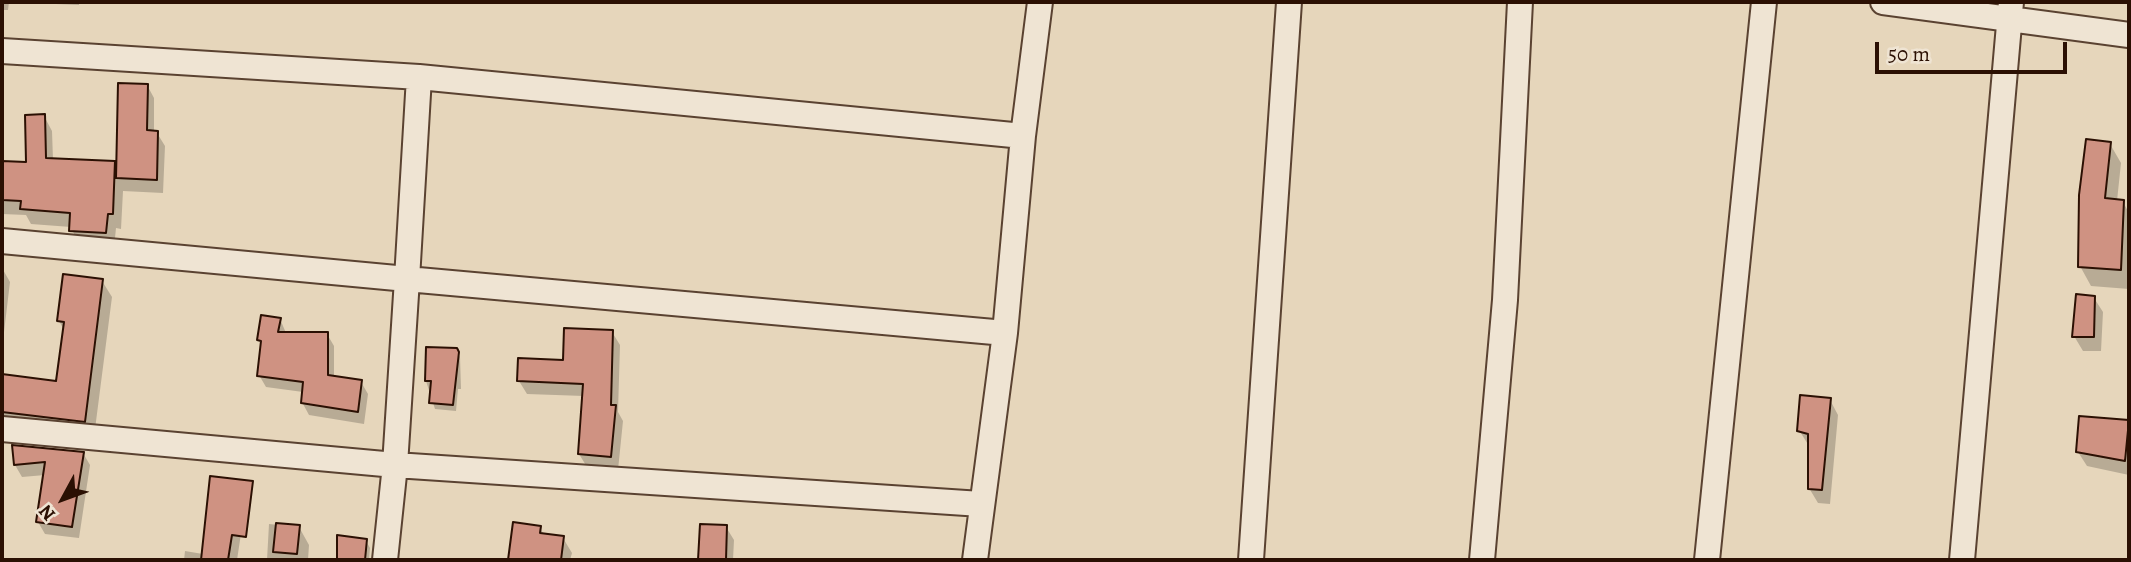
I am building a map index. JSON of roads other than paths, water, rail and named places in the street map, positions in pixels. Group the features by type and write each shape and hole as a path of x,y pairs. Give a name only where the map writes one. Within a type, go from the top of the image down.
{"street":[{"path":"975,560 1004,332 1023,136 1040,2"},
{"path":"1251,560 1289,2"},
{"path":"1482,560 1504,300 1520,2"},
{"path":"1707,560 1764,2"},
{"path":"1883,2 2010,10 2129,35"},
{"path":"1962,560 2010,10"},
{"path":"2,51 419,77 1023,136"},
{"path":"385,560 395,464 419,77"},
{"path":"2,241 1004,332"},
{"path":"2,429 395,464 981,504"}]}
